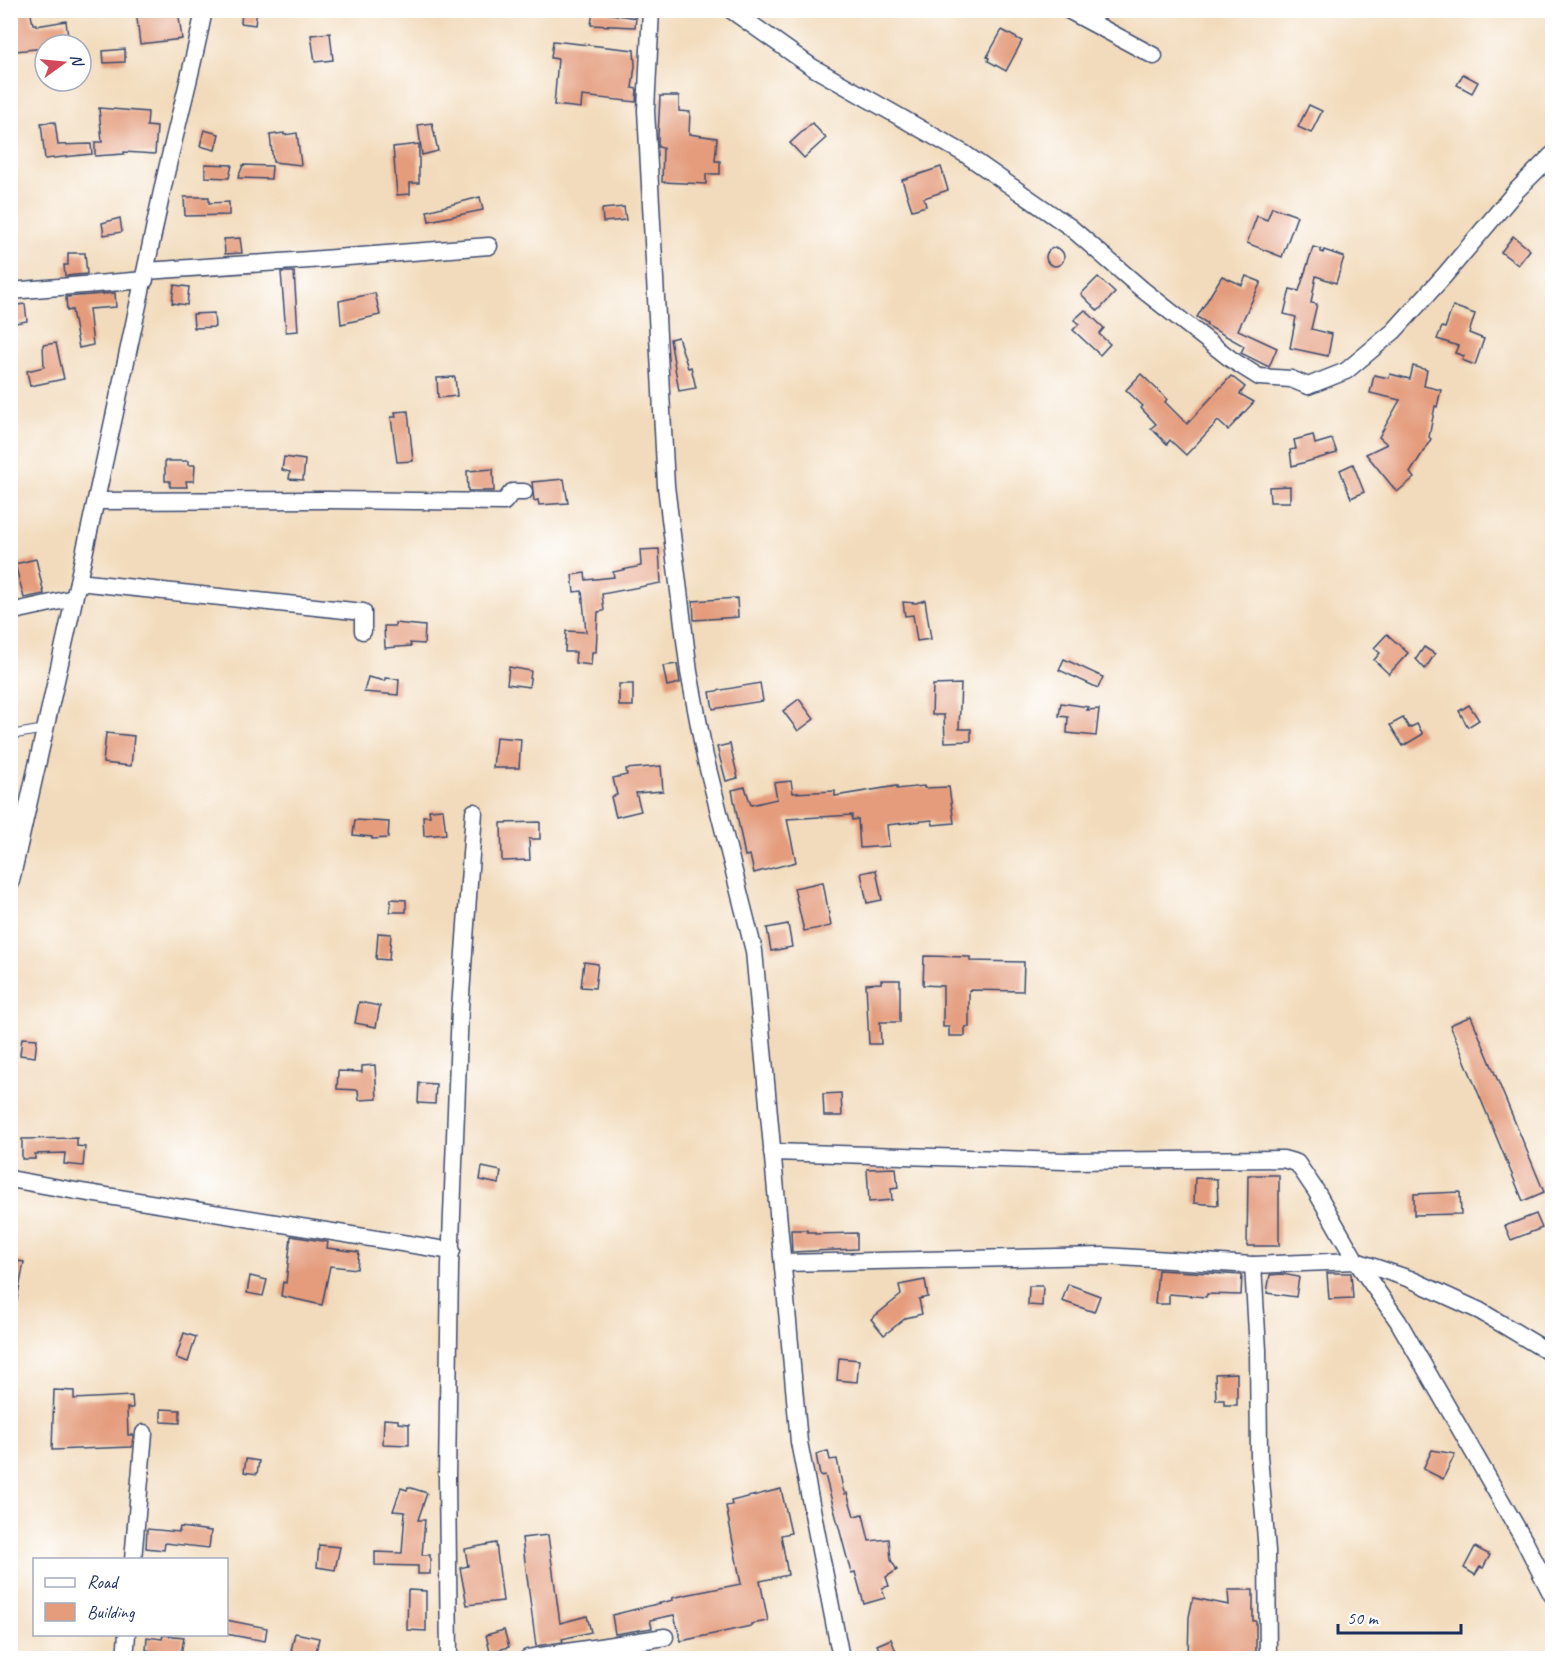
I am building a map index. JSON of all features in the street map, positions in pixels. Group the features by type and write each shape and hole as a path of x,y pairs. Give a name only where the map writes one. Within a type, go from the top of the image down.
{"street":[{"path":"10,885 97,501 162,194 204,10"},
{"path":"651,10 646,110 666,486 691,683 705,757 754,951 799,1442 841,1659"},
{"path":"731,10 812,67 975,160 1070,227 1143,290 1232,360 1259,377 1291,379 1308,386 1346,371 1394,331 1516,191 1552,155"},
{"path":"1068,10 1154,56"},
{"path":"10,291 146,275 489,246"},
{"path":"97,501 504,502 512,492 524,492"},
{"path":"10,612 76,590 363,612 363,631"},
{"path":"449,1659 447,1477 452,1251 460,1009 474,812"},
{"path":"772,1152 1065,1161 1283,1159 1297,1163 1316,1191 1356,1261 1398,1321 1525,1542 1552,1595"},
{"path":"10,1179 452,1251"},
{"path":"783,1263 1104,1256 1253,1265 1356,1261 1410,1279 1480,1311 1552,1354"},
{"path":"1253,1265 1258,1350 1259,1456 1266,1551 1268,1659"},
{"path":"133,1558 144,1433"},
{"path":"125,1659 127,1636"},
{"path":"528,1659 664,1637"}],"lane":[{"path":"10,735 45,729"}],"building":[{"path":"13,10 30,10 33,24 36,26 66,21 68,33 33,33 33,49 16,51"},
{"path":"136,10 178,10 182,39 140,44"},
{"path":"242,10 257,10 255,25 241,23"},
{"path":"593,11 636,18 635,27 591,25"},
{"path":"1002,30 1022,41 1006,71 988,61 987,57"},
{"path":"330,33 333,60 315,62 311,35"},
{"path":"553,41 634,50 635,66 632,88 637,89 636,102 582,96 581,108 554,105 558,59 551,58"},
{"path":"125,49 125,62 104,63 103,51"},
{"path":"1463,74 1478,82 1472,93 1457,85"},
{"path":"660,96 679,96 679,111 690,112 689,134 717,138 715,161 720,161 720,174 706,174 706,184 662,182 663,148 658,147"},
{"path":"1309,105 1322,111 1311,133 1298,127"},
{"path":"99,108 148,112 147,126 157,127 155,154 124,152 124,154 95,156 95,142 102,142"},
{"path":"55,122 58,145 91,144 92,154 45,159 41,123"},
{"path":"432,123 438,151 422,155 418,125"},
{"path":"812,123 826,138 804,158 790,143"},
{"path":"204,130 219,134 215,150 200,146"},
{"path":"284,133 284,135 297,133 301,165 273,162 270,135"},
{"path":"419,144 419,183 410,183 410,194 397,195 393,147"},
{"path":"205,164 232,165 229,178 205,177"},
{"path":"243,165 272,166 271,179 238,178"},
{"path":"941,167 948,190 924,198 926,206 912,210 902,180"},
{"path":"184,197 209,197 209,203 229,202 229,215 185,216"},
{"path":"480,197 483,210 429,221 427,211"},
{"path":"624,207 626,220 603,222 602,209"},
{"path":"1272,207 1297,216 1282,257 1247,243 1257,216 1267,220"},
{"path":"120,218 122,232 104,235 102,223"},
{"path":"1513,236 1530,250 1518,265 1501,252"},
{"path":"240,238 242,253 225,254 224,239"},
{"path":"1313,247 1321,249 1323,253 1324,250 1344,257 1336,283 1316,276 1311,303 1317,304 1311,329 1332,334 1328,356 1290,348 1296,317 1284,314 1290,289 1299,291"},
{"path":"1055,248 1061,251 1064,257 1061,263 1055,266 1049,263 1046,257 1049,251"},
{"path":"68,253 85,253 87,274 65,276 64,265 68,265"},
{"path":"281,272 294,272 298,331 286,332"},
{"path":"1222,276 1242,285 1246,276 1261,282 1238,330 1277,348 1269,367 1241,353 1244,346 1206,325 1207,323 1197,317"},
{"path":"1098,277 1115,293 1098,311 1081,294"},
{"path":"174,285 189,287 187,305 172,303"},
{"path":"115,293 116,307 89,309 93,345 79,348 72,310 67,311 66,297"},
{"path":"375,293 380,315 341,324 339,301"},
{"path":"25,304 27,321 10,324 10,306"},
{"path":"1453,306 1475,314 1469,333 1484,339 1475,365 1462,360 1464,356 1455,353 1458,346 1437,339 1442,327 1445,328"},
{"path":"1085,310 1104,328 1099,334 1110,344 1100,355 1073,330 1079,324 1074,320"},
{"path":"214,313 215,327 194,328 193,314"},
{"path":"678,337 688,368 691,367 696,388 679,391 670,339"},
{"path":"56,343 64,379 30,386 27,371 44,367 43,345"},
{"path":"1413,366 1427,370 1424,386 1441,390 1437,407 1435,406 1429,437 1431,439 1410,473 1414,478 1397,492 1366,454 1387,444 1379,437 1400,400 1370,393 1374,375 1389,378 1390,374 1410,379"},
{"path":"1141,374 1167,399 1165,402 1187,424 1231,376 1245,387 1240,394 1254,402 1228,430 1218,421 1186,455 1170,440 1167,444 1151,428 1156,424 1141,408 1143,406 1126,390"},
{"path":"455,377 457,396 438,398 437,378"},
{"path":"408,411 413,461 397,462 391,417 396,417 395,412"},
{"path":"1313,435 1315,444 1332,439 1337,453 1292,466 1290,450 1296,449 1294,440"},
{"path":"284,457 305,460 303,480 289,479 290,472 282,470"},
{"path":"165,461 188,461 188,465 195,465 194,481 186,481 187,487 170,487 170,481 165,481"},
{"path":"1353,464 1364,492 1351,498 1340,470"},
{"path":"493,469 494,491 468,491 467,471"},
{"path":"564,479 568,503 539,505 538,500 534,501 532,482"},
{"path":"1290,486 1290,502 1270,502 1269,487"},
{"path":"659,549 661,583 602,594 604,611 598,612 596,652 592,652 591,665 575,663 576,652 565,652 566,631 586,632 582,591 574,592 572,575 585,573 586,580 614,577 613,572 641,566 640,550"},
{"path":"36,559 44,594 24,598 15,564"},
{"path":"737,598 738,617 694,620 693,601"},
{"path":"925,600 931,639 917,641 913,615 905,616 903,602 916,603"},
{"path":"395,623 425,626 424,644 410,643 411,646 385,648 384,626 395,626"},
{"path":"1387,634 1408,653 1389,674 1374,660 1380,653 1374,648"},
{"path":"1424,647 1435,654 1425,669 1416,659"},
{"path":"1064,659 1103,677 1098,688 1059,670"},
{"path":"677,664 680,683 667,686 663,666"},
{"path":"509,667 531,671 529,687 507,684"},
{"path":"368,677 385,681 385,678 399,679 398,695 364,692"},
{"path":"760,683 763,701 713,709 710,692"},
{"path":"619,684 633,684 633,706 619,706"},
{"path":"961,684 959,729 971,729 971,741 945,742 944,715 932,715 933,685"},
{"path":"799,699 814,719 798,731 783,711"},
{"path":"1061,703 1089,707 1087,710 1099,709 1096,736 1067,733 1068,717 1059,716"},
{"path":"1469,705 1479,720 1468,727 1459,711"},
{"path":"1403,718 1409,728 1417,724 1423,734 1403,746 1390,725"},
{"path":"106,733 134,736 131,766 103,763"},
{"path":"496,737 521,739 519,768 493,768"},
{"path":"730,744 738,778 726,781 717,747"},
{"path":"661,766 663,791 636,793 641,811 616,817 611,797 617,795 613,778 627,775 626,769"},
{"path":"791,781 793,793 835,791 835,796 897,786 897,789 924,786 924,788 949,787 954,823 933,825 932,820 887,825 889,846 860,848 858,819 852,820 852,815 787,819 796,862 754,873 750,855 745,856 732,790 745,787 751,805 777,799 774,783"},
{"path":"443,809 446,834 424,836 423,816 430,816 429,810"},
{"path":"355,820 389,822 388,838 372,839 372,837 353,835"},
{"path":"540,822 540,839 529,839 530,860 502,861 501,823"},
{"path":"876,870 882,900 867,903 861,873"},
{"path":"823,882 831,926 804,931 794,888"},
{"path":"391,899 406,900 406,912 390,912"},
{"path":"788,924 792,947 771,951 767,928"},
{"path":"378,933 391,934 389,960 376,959"},
{"path":"924,956 970,957 970,961 1024,962 1023,991 969,990 969,1027 965,1027 965,1036 949,1036 949,1027 943,1027 943,986 923,985"},
{"path":"584,962 598,964 595,988 581,987"},
{"path":"881,980 900,980 900,1022 880,1022 881,1044 869,1044 866,984 881,983"},
{"path":"359,1002 380,1006 376,1027 355,1023"},
{"path":"1471,1016 1544,1192 1523,1201 1450,1025"},
{"path":"22,1038 37,1039 35,1057 20,1055"},
{"path":"375,1065 377,1099 359,1100 358,1090 337,1089 338,1071 362,1072 362,1066"},
{"path":"419,1083 436,1084 435,1104 418,1103"},
{"path":"841,1093 842,1116 824,1116 823,1094"},
{"path":"77,1138 77,1146 85,1147 83,1166 64,1164 65,1153 35,1154 35,1159 22,1159 22,1139"},
{"path":"482,1167 501,1171 499,1184 480,1180"},
{"path":"896,1168 898,1188 891,1189 892,1200 869,1202 867,1169"},
{"path":"1248,1175 1279,1175 1279,1246 1247,1246"},
{"path":"1195,1178 1217,1179 1218,1205 1194,1203"},
{"path":"1460,1192 1461,1214 1414,1215 1414,1194"},
{"path":"1536,1214 1542,1228 1511,1240 1505,1226"},
{"path":"791,1230 807,1230 815,1234 857,1233 857,1249 792,1252"},
{"path":"291,1236 328,1242 327,1248 359,1252 357,1269 330,1266 322,1305 281,1296 283,1282 286,1283"},
{"path":"10,1260 24,1262 17,1300 10,1299"},
{"path":"1158,1270 1242,1275 1241,1295 1207,1294 1206,1297 1169,1294 1169,1304 1155,1304"},
{"path":"1327,1273 1351,1273 1353,1298 1329,1299"},
{"path":"1282,1274 1299,1277 1296,1297 1267,1293 1270,1275"},
{"path":"250,1276 267,1280 263,1296 247,1293"},
{"path":"925,1280 928,1297 919,1299 922,1314 906,1318 884,1335 871,1319 901,1295 899,1285"},
{"path":"1068,1284 1100,1296 1094,1312 1062,1301"},
{"path":"1029,1286 1043,1286 1042,1306 1028,1305"},
{"path":"184,1333 196,1337 188,1362 176,1358"},
{"path":"839,1358 859,1360 857,1382 837,1380"},
{"path":"1237,1373 1237,1405 1224,1405 1224,1400 1216,1400 1215,1374"},
{"path":"54,1390 74,1391 74,1399 132,1396 133,1408 127,1408 128,1435 133,1435 132,1447 52,1450"},
{"path":"161,1409 180,1410 180,1423 161,1422"},
{"path":"384,1419 409,1424 409,1445 383,1444"},
{"path":"1432,1450 1455,1454 1443,1479 1423,1469"},
{"path":"828,1451 830,1460 837,1459 843,1489 845,1494 847,1493 854,1516 863,1514 869,1541 889,1539 891,1560 897,1570 886,1577 889,1586 882,1588 885,1598 864,1604 855,1572 851,1573 825,1475 820,1476 816,1454"},
{"path":"246,1459 259,1461 257,1474 244,1472"},
{"path":"408,1487 427,1493 418,1520 425,1520 422,1555 430,1555 430,1574 418,1574 418,1566 375,1565 375,1552 402,1553 405,1512 393,1511 401,1488 407,1490"},
{"path":"781,1489 791,1533 781,1535 788,1575 760,1581 768,1621 681,1641 674,1615 650,1620 652,1628 615,1634 612,1615 673,1600 672,1598 741,1584 726,1506 732,1505 731,1501"},
{"path":"180,1527 211,1531 209,1548 165,1543 164,1550 146,1548 147,1529 179,1532"},
{"path":"548,1535 560,1623 587,1616 591,1632 562,1639 563,1642 536,1646 522,1538"},
{"path":"496,1543 503,1601 467,1605 460,1568 468,1566 465,1549"},
{"path":"319,1545 340,1547 335,1570 317,1567"},
{"path":"1475,1547 1490,1555 1483,1568 1480,1567 1475,1575 1464,1568"},
{"path":"408,1590 426,1591 426,1631 407,1630"},
{"path":"1228,1590 1253,1590 1256,1659 1188,1659 1189,1617 1193,1598 1229,1605"},
{"path":"228,1620 267,1628 265,1641 228,1634"},
{"path":"504,1630 509,1647 490,1652 486,1635"},
{"path":"295,1633 319,1638 315,1657 291,1651"},
{"path":"163,1636 184,1637 181,1655 146,1650 147,1637 162,1639"},
{"path":"891,1639 899,1659 883,1659 877,1645"}]}
